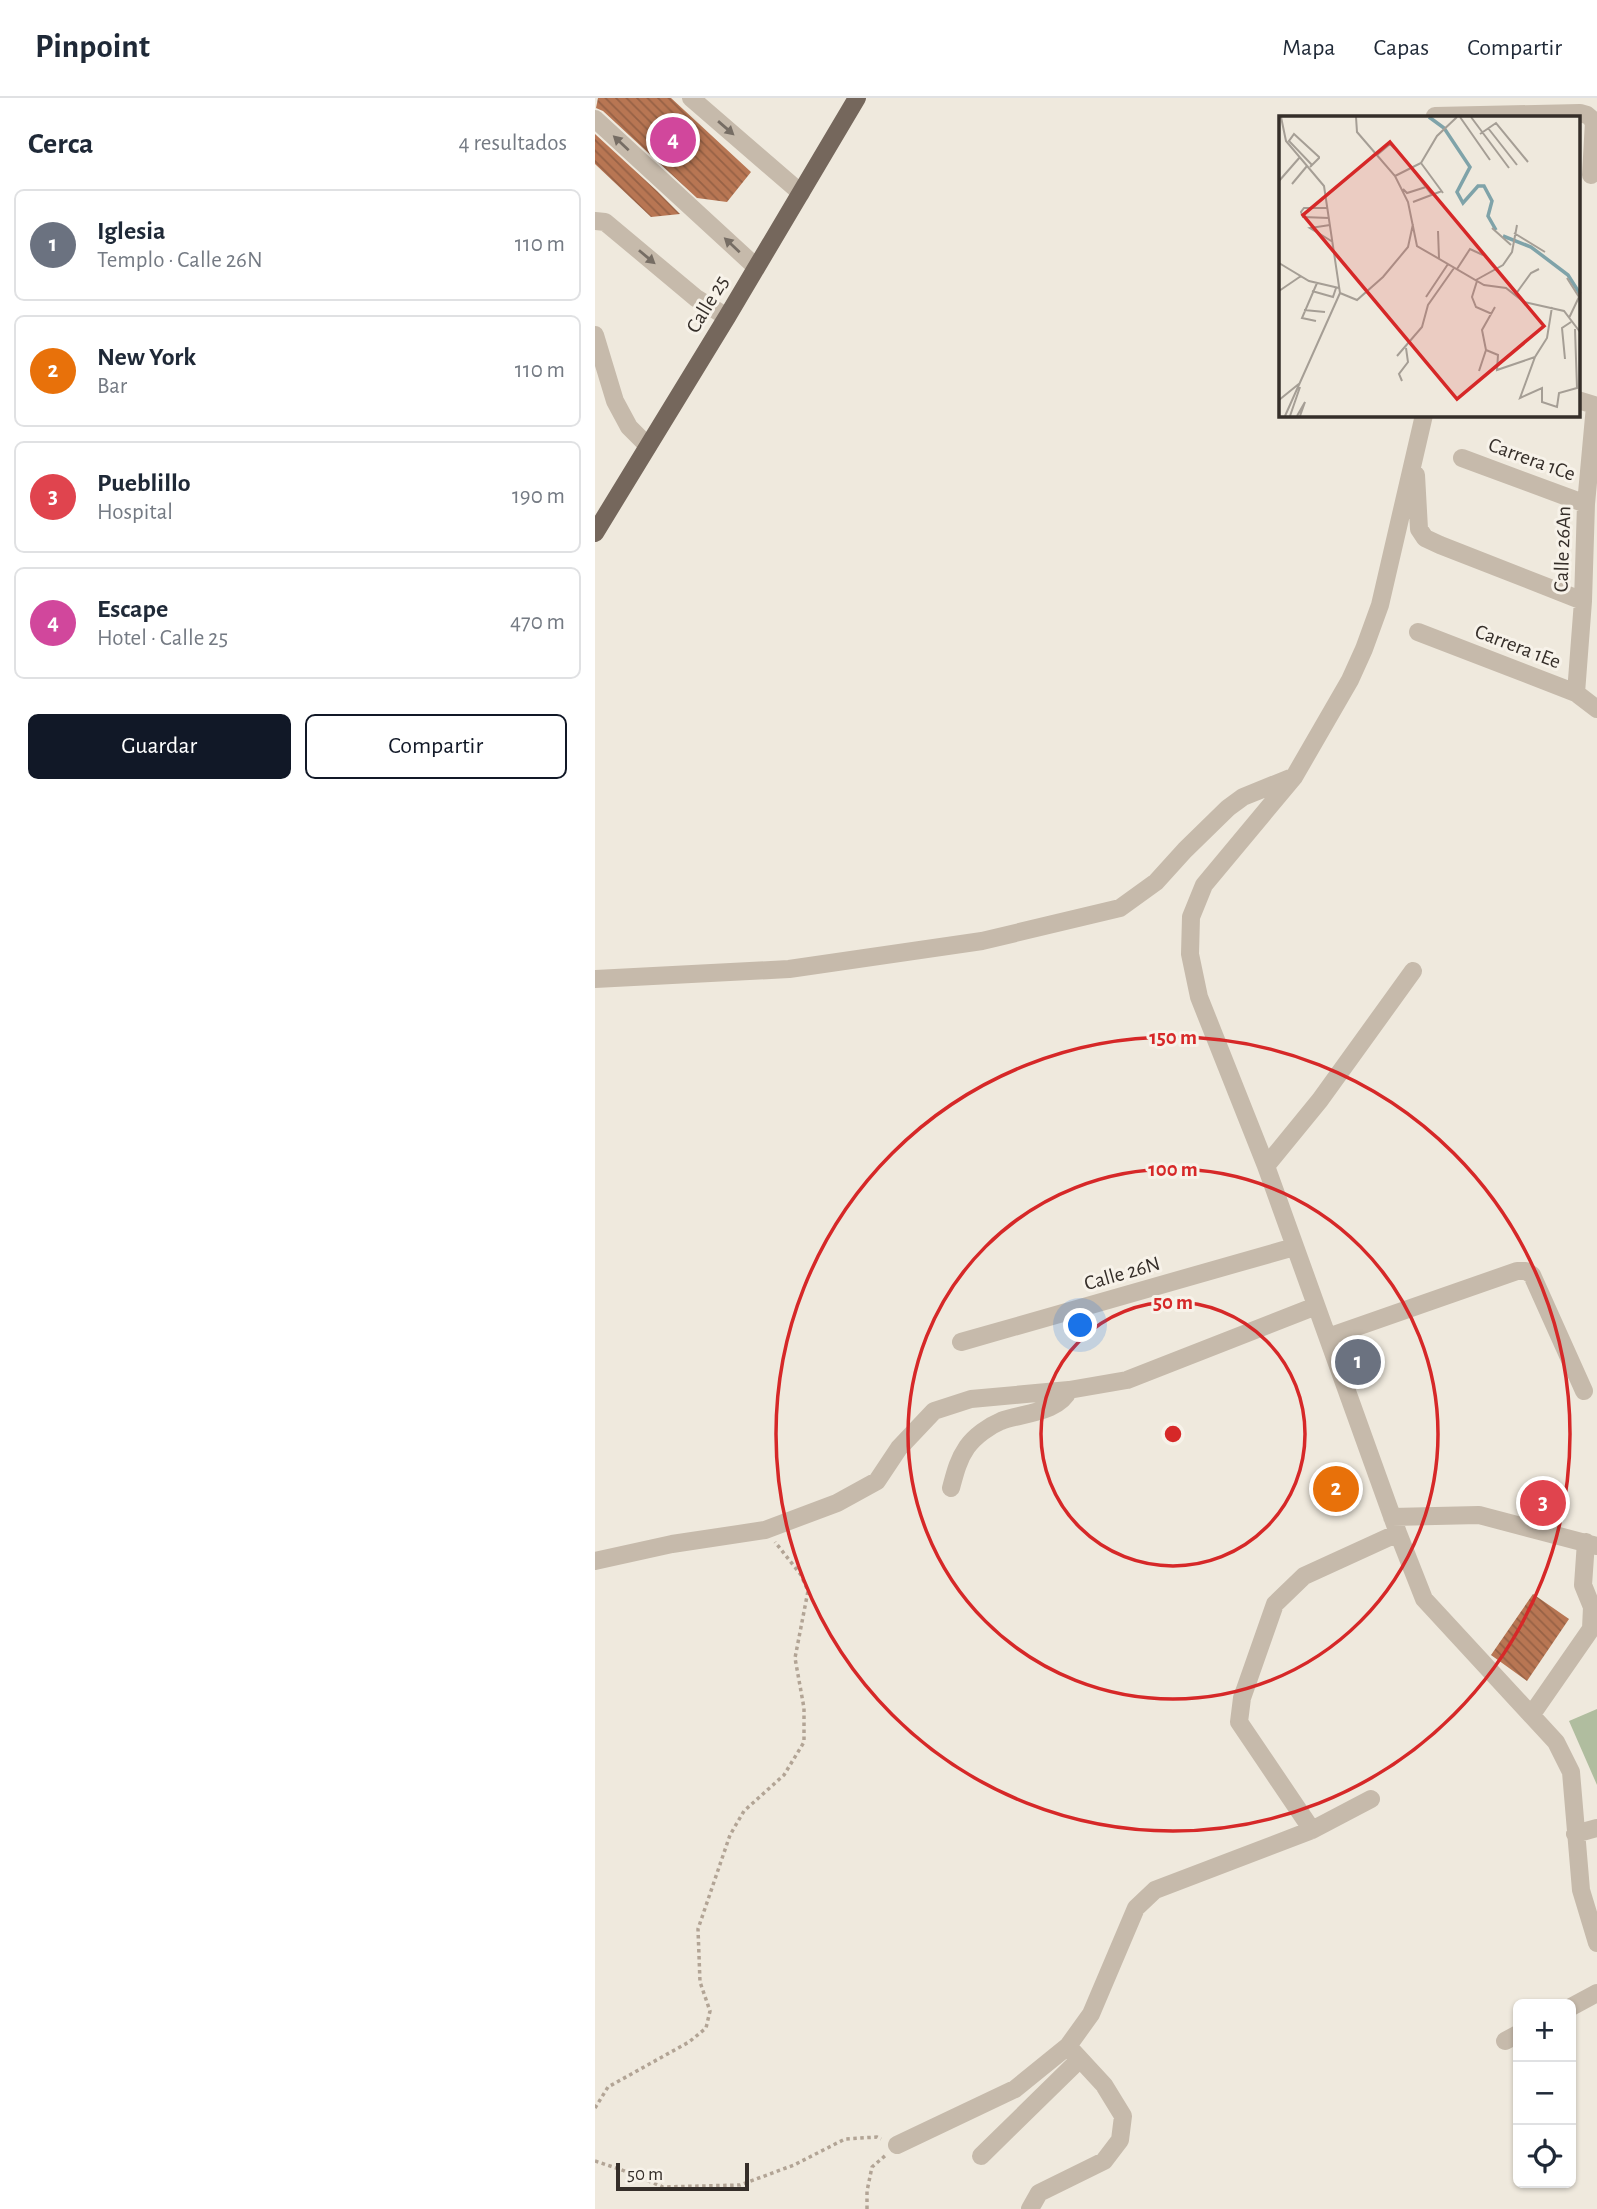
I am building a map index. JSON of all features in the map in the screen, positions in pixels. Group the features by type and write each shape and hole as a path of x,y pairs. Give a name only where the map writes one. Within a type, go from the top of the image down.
{"main road":[{"name":"Calle 25","path":"595,533 857,98"}],"street":[{"path":"691,98 800,192"},
{"path":"1435,110 1511,116 1587,115 1594,121 1591,175"},
{"path":"595,119 756,267"},
{"path":"595,221 605,222 696,298 726,317"},
{"path":"595,335 615,401 629,427 648,446"},
{"path":"1579,400 1596,406"},
{"name":"Calle 26An","path":"1576,694 1583,601 1586,504 1596,406"},
{"path":"1424,416 1380,605 1364,649 1350,680 1294,777 1204,885 1191,917 1190,954 1199,997 1266,1166 1424,1599 1556,1742 1571,1773 1581,1890 1596,1940"},
{"path":"1415,454 1419,529 1426,538 1583,601"},
{"name":"Carrera 1Ce","path":"1462,458 1586,504"},
{"name":"Carrera 1Ee","path":"1418,632 1576,694 1597,709"},
{"path":"595,979 789,969 982,941 1120,908 1156,882 1235,802 1294,777"},
{"path":"1266,1166 1320,1100 1413,971"},
{"name":"Calle 26N","path":"961,1342 1294,1247"},
{"path":"1328,1337 1517,1271 1526,1271 1532,1275 1584,1391"},
{"path":"595,1561 672,1544 765,1530 838,1503 877,1481 899,1448 935,1412 971,1399 1069,1390 1127,1380 1316,1306"},
{"path":"951,1488 957,1465 968,1446 988,1427 1058,1404 1066,1398 1069,1390"},
{"path":"1312,1830 1239,1721 1242,1698 1275,1604 1304,1576 1395,1525 1479,1515 1591,1544 1583,1585 1592,1607 1591,1629 1532,1714"},
{"path":"897,2145 1015,2090 1067,2046 1091,2014 1136,1908 1155,1890 1312,1830 1371,1799"},
{"path":"1575,1834 1597,1828"},
{"path":"1576,2004 1597,1993"},
{"path":"1030,2209 1038,2193 1104,2161 1120,2140 1122,2116 1104,2085 1067,2046"},
{"path":"981,2156 1080,2059"}],"path":[{"path":"595,2108 608,2087 688,2042 706,2028 711,2011 700,1982 698,1929 730,1835 744,1811 784,1775 804,1742 804,1708 795,1658 808,1591 801,1575 765,1530"},
{"path":"595,2161 663,2187 740,2185 795,2165 845,2139 877,2137 897,2145 872,2167 867,2191 867,2209"}],"green space":[{"path":"1597,1709 1597,1785 1569,1721"}],"building":[{"path":"598,98 671,98 751,172 727,202 697,198 603,111 596,108"},
{"path":"595,134 680,214 651,217 595,164"},
{"path":"1348,1467 1360,1495 1323,1511 1311,1482"},
{"path":"1534,1485 1557,1490 1551,1522 1528,1516"},
{"path":"1533,1594 1569,1619 1527,1681 1491,1655"}],"place":[{"name":"Escape","path":"673,140"},
{"name":"Iglesia","path":"1358,1362"},
{"name":"New York","path":"1336,1489"},
{"name":"Pueblillo","path":"1543,1503"}]}
